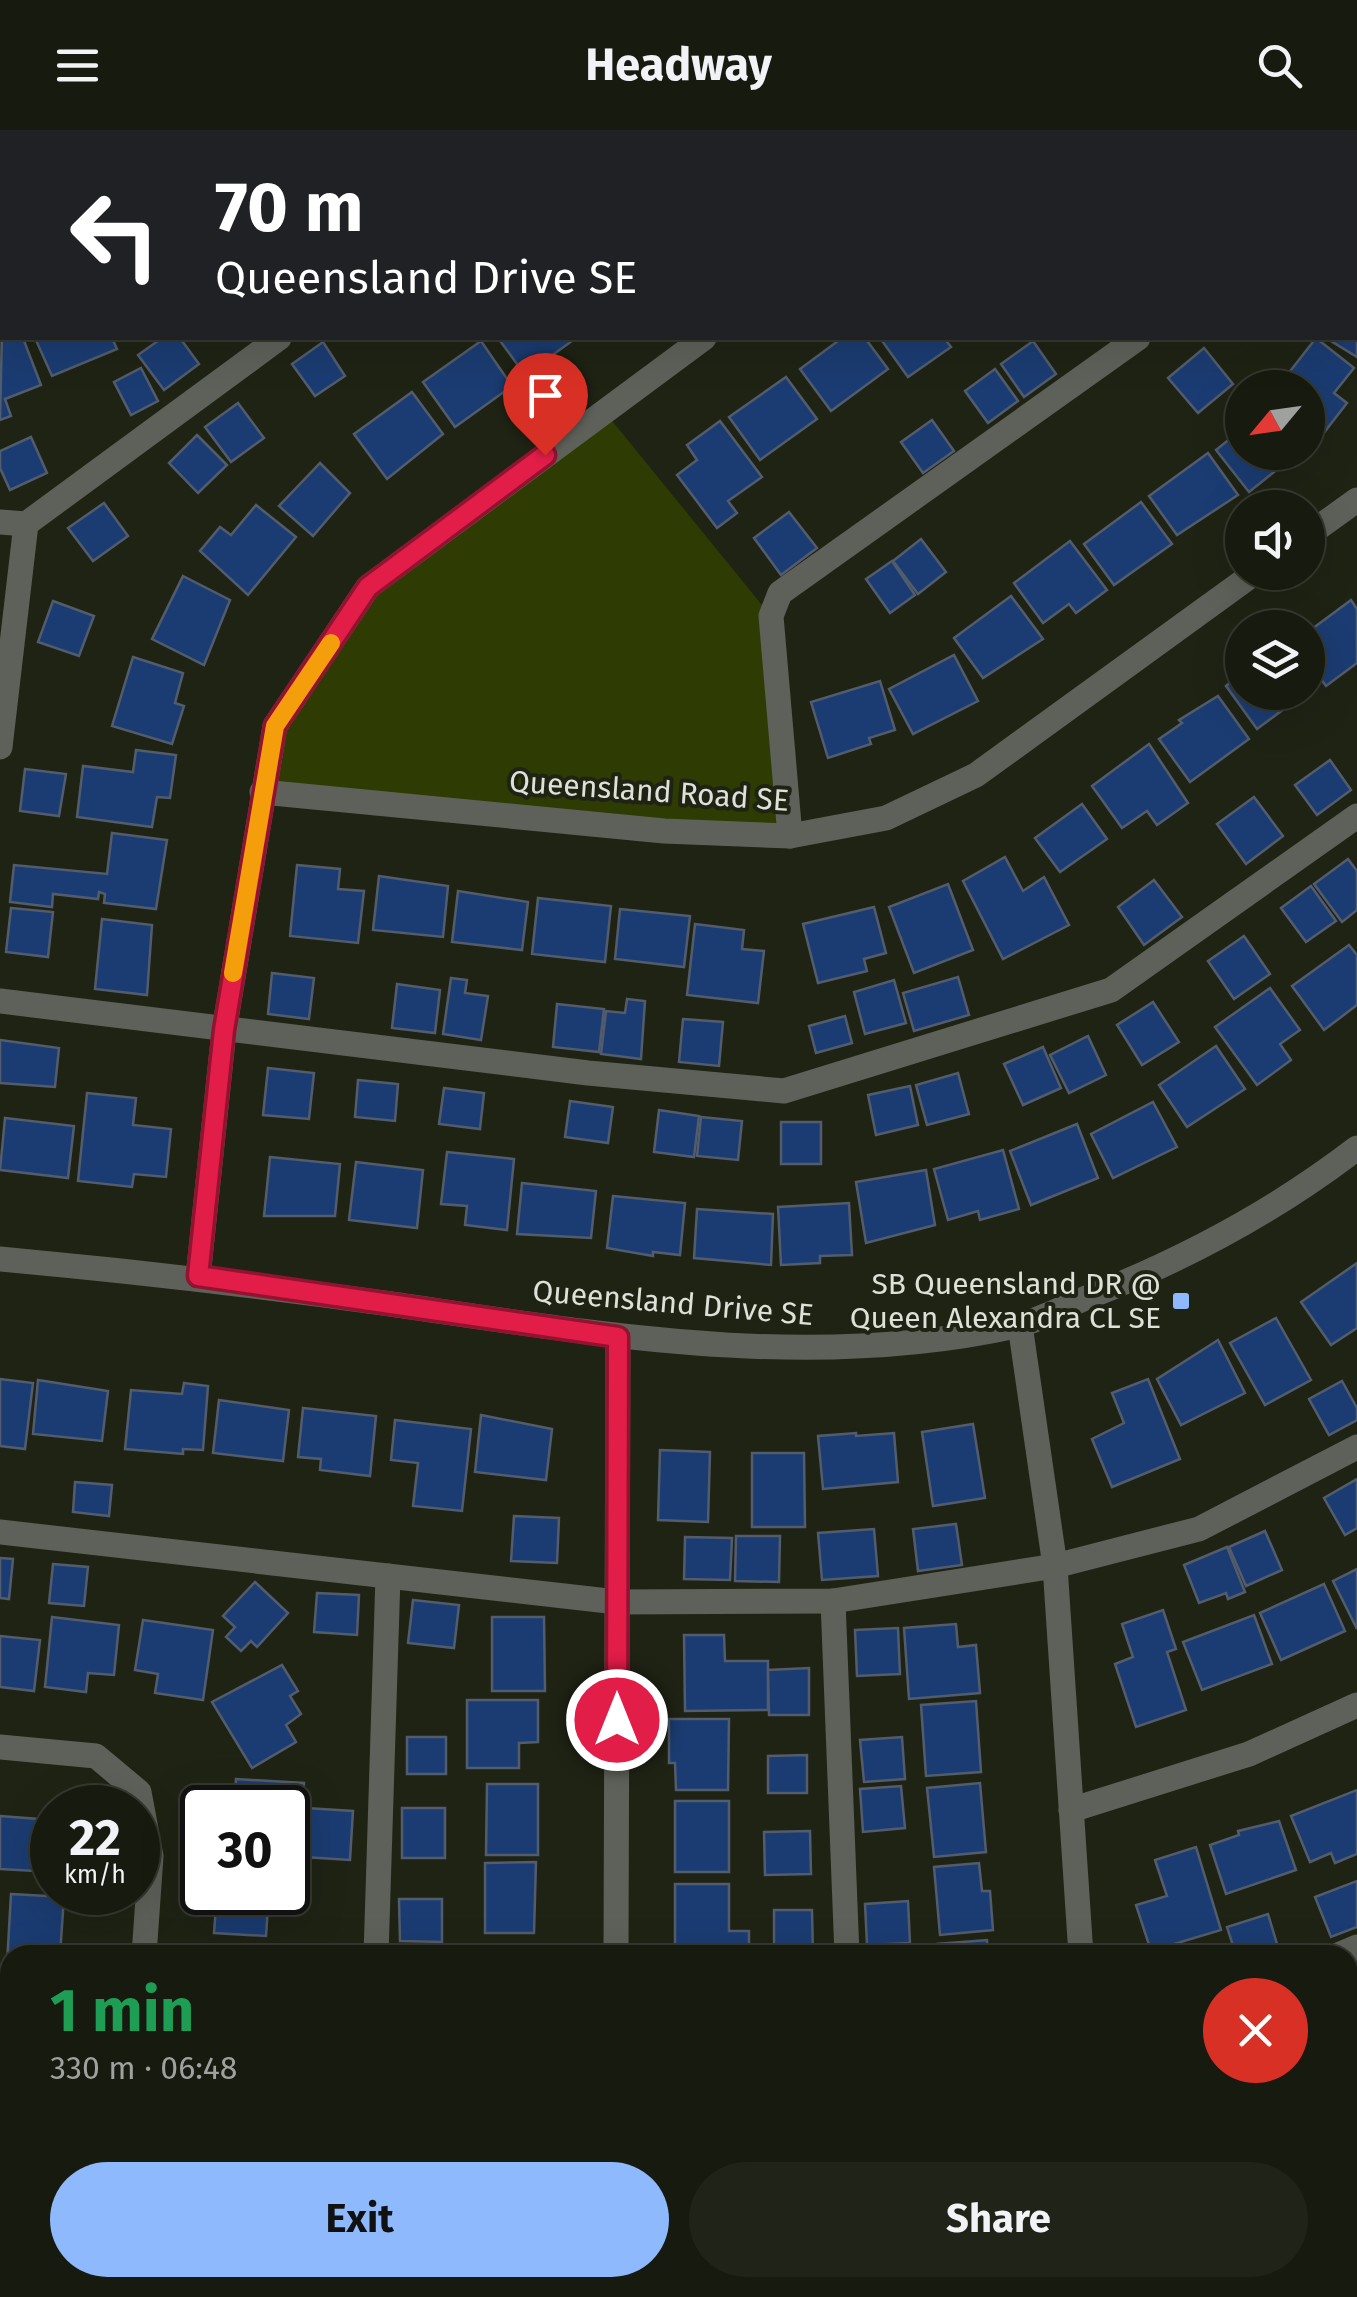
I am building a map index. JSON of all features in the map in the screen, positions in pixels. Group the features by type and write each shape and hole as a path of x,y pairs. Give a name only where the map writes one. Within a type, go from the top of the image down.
{"street":[{"path":"0,747 13,523 276,340"},
{"path":"198,1276 224,1030 275,726 368,587 701,340"},
{"path":"790,836 771,616 780,594 1135,340"},
{"path":"1325,524 1357,500"},
{"name":"Queensland Road SE","path":"262,792 664,830 790,836 886,818 976,775 1231,590"},
{"path":"0,1000 224,1030 784,1090 1111,990 1357,816"},
{"name":"Queensland Drive SE","path":"0,1259 198,1276 618,1337 812,1348 894,1347 1020,1325 1169,1265 1313,1182 1357,1148"},
{"path":"1020,1325 1055,1566 1080,1945"},
{"path":"616,1945 618,1337"},
{"path":"0,1532 617,1602 833,1600 1055,1566 1199,1528 1357,1448"},
{"path":"376,1945 388,1576"},
{"path":"833,1600 847,1945"},
{"path":"1071,1810 1248,1754 1357,1705"},
{"path":"0,1747 96,1756 139,1792 151,1856 145,1945"}],"green space":[{"path":"604,411 771,616 790,836 262,792 275,726 368,587"}],"building":[{"path":"2,340 24,340 41,385 5,399 11,416 0,420"},
{"path":"36,340 113,340 117,349 52,376"},
{"path":"159,340 181,340 199,364 164,390 138,355"},
{"path":"499,340 573,340 525,375"},
{"path":"839,340 866,340 888,369 831,411 800,369"},
{"path":"881,340 946,340 951,347 908,377"},
{"path":"1314,340 1354,368 1334,393 1347,403 1325,431 1325,370 1291,370"},
{"path":"1329,340 1357,340 1357,357"},
{"path":"481,341 512,386 455,427 423,382"},
{"path":"1033,341 1056,374 1024,397 1001,364"},
{"path":"323,342 345,376 315,396 292,364"},
{"path":"1204,348 1225,374 1225,391 1198,413 1168,378"},
{"path":"141,368 158,401 131,415 114,382"},
{"path":"995,369 1018,401 988,423 965,391"},
{"path":"786,377 817,419 760,460 729,417"},
{"path":"412,392 443,434 387,479 354,434"},
{"path":"238,403 264,438 231,462 205,427"},
{"path":"932,420 954,451 923,473 901,442"},
{"path":"720,421 762,477 728,501 737,513 717,528 677,475 697,460 687,445"},
{"path":"197,435 227,465 198,493 169,463"},
{"path":"31,437 47,473 10,490 0,468 0,451"},
{"path":"1225,443 1225,461 1216,450"},
{"path":"1208,453 1234,490 1225,490 1225,504 1177,535 1149,496"},
{"path":"320,463 350,493 313,536 279,506"},
{"path":"1232,470 1276,470 1252,490"},
{"path":"1141,502 1172,544 1114,585 1084,544"},
{"path":"104,503 128,536 93,561 68,528"},
{"path":"256,505 296,537 248,595 200,551 220,527 231,535"},
{"path":"789,512 817,548 781,575 754,538"},
{"path":"921,539 946,572 918,594 893,561"},
{"path":"1070,541 1107,590 1076,613 1069,604 1043,623 1014,583"},
{"path":"892,561 915,595 890,613 866,579"},
{"path":"183,576 230,600 204,665 152,639"},
{"path":"1011,596 1043,639 983,678 954,638"},
{"path":"1351,600 1357,609 1357,663 1326,686 1325,685 1325,619"},
{"path":"53,601 94,616 79,656 38,642"},
{"path":"954,655 978,701 913,734 889,689"},
{"path":"133,657 183,673 175,703 184,706 172,744 112,726"},
{"path":"880,681 895,730 869,738 871,744 828,758 811,702"},
{"path":"1218,696 1249,739 1190,782 1159,739 1182,723 1179,720"},
{"path":"1243,710 1283,710 1257,729"},
{"path":"1149,744 1188,803 1157,825 1147,811 1122,828 1092,786"},
{"path":"136,750 176,755 170,798 157,797 152,827 77,817 83,766 133,772"},
{"path":"1330,760 1351,790 1317,815 1295,785"},
{"path":"25,769 66,774 59,816 20,811"},
{"path":"1254,797 1283,836 1246,864 1217,824"},
{"path":"1082,804 1107,839 1060,872 1035,838"},
{"path":"112,833 167,840 156,909 104,903 105,894 99,892 98,899 53,894 52,907 10,902 14,865 107,874"},
{"path":"1005,857 1023,891 1044,877 1069,925 1003,959 963,881"},
{"path":"1348,859 1357,871 1357,910 1342,922 1314,884"},
{"path":"297,865 340,869 338,889 364,891 358,943 290,936"},
{"path":"379,876 448,886 443,937 373,930"},
{"path":"1154,880 1182,917 1144,945 1118,907"},
{"path":"948,884 973,950 914,973 889,907"},
{"path":"1311,886 1336,921 1306,942 1281,908"},
{"path":"458,891 528,902 522,950 452,942"},
{"path":"538,898 611,906 605,962 532,954"},
{"path":"874,907 886,953 864,959 867,971 818,983 803,924"},
{"path":"11,908 53,912 48,957 6,952"},
{"path":"620,909 690,916 684,967 615,959"},
{"path":"102,919 152,925 147,995 95,989"},
{"path":"695,924 744,930 742,949 764,951 758,1003 687,995"},
{"path":"1244,936 1270,974 1234,999 1208,961"},
{"path":"1349,945 1357,955 1357,1005 1324,1030 1292,986"},
{"path":"272,973 314,978 309,1019 268,1014"},
{"path":"958,977 969,1015 914,1031 903,993"},
{"path":"451,978 467,980 465,993 488,996 481,1040 443,1034"},
{"path":"894,980 906,1023 865,1034 854,992"},
{"path":"397,984 440,990 435,1033 392,1028"},
{"path":"1270,988 1300,1030 1280,1044 1291,1060 1257,1085 1215,1027"},
{"path":"627,999 645,1001 641,1059 601,1054 606,1011 625,1013"},
{"path":"1153,1002 1179,1042 1142,1065 1117,1025"},
{"path":"557,1004 604,1009 599,1052 553,1047"},
{"path":"845,1016 852,1043 816,1053 809,1026"},
{"path":"683,1019 723,1022 719,1066 679,1062"},
{"path":"1088,1036 1106,1075 1069,1093 1050,1055"},
{"path":"0,1040 59,1048 55,1087 0,1083"},
{"path":"1216,1046 1245,1089 1187,1127 1159,1085"},
{"path":"1043,1047 1061,1088 1023,1105 1004,1064"},
{"path":"268,1068 314,1073 309,1119 263,1115"},
{"path":"958,1073 969,1114 927,1125 916,1085"},
{"path":"358,1080 398,1084 395,1121 355,1117"},
{"path":"910,1086 918,1125 876,1135 868,1095"},
{"path":"444,1088 484,1093 480,1129 439,1124"},
{"path":"87,1093 136,1098 133,1125 171,1129 166,1177 134,1174 132,1187 78,1181"},
{"path":"570,1101 613,1107 608,1143 565,1137"},
{"path":"1153,1102 1177,1147 1113,1178 1091,1134"},
{"path":"659,1110 699,1116 694,1157 654,1152"},
{"path":"701,1117 742,1121 738,1160 697,1156"},
{"path":"5,1118 74,1126 68,1178 0,1170"},
{"path":"781,1122 821,1122 821,1164 781,1164"},
{"path":"1077,1124 1098,1178 1031,1205 1010,1151"},
{"path":"1003,1150 1019,1209 980,1220 978,1211 948,1220 934,1169"},
{"path":"447,1152 514,1159 507,1230 465,1225 467,1206 441,1204"},
{"path":"270,1157 340,1164 335,1216 264,1216"},
{"path":"356,1162 423,1170 417,1228 349,1220"},
{"path":"926,1170 935,1225 866,1243 856,1182"},
{"path":"522,1183 596,1191 591,1238 517,1234"},
{"path":"613,1196 685,1203 680,1255 653,1252 653,1256 607,1248"},
{"path":"849,1203 852,1255 820,1256 820,1263 781,1265 778,1207"},
{"path":"697,1209 773,1214 771,1265 694,1258"},
{"path":"1357,1263 1357,1328 1331,1345 1301,1302"},
{"path":"1276,1318 1311,1380 1265,1405 1230,1343"},
{"path":"1218,1340 1245,1393 1181,1425 1157,1379"},
{"path":"0,1379 33,1383 25,1449 0,1446"},
{"path":"1148,1379 1180,1459 1112,1487 1092,1439 1124,1423 1112,1393"},
{"path":"38,1380 108,1391 102,1441 33,1434"},
{"path":"1342,1381 1357,1408 1357,1420 1329,1435 1309,1399"},
{"path":"184,1383 208,1386 203,1450 183,1449 183,1454 125,1449 131,1390 182,1394"},
{"path":"219,1400 289,1410 283,1461 213,1453"},
{"path":"303,1408 376,1416 370,1476 320,1470 321,1459 298,1457"},
{"path":"481,1415 552,1429 546,1480 475,1472"},
{"path":"395,1420 471,1429 462,1511 413,1506 418,1463 391,1460"},
{"path":"973,1424 985,1498 933,1506 922,1432"},
{"path":"894,1433 898,1482 823,1489 818,1436"},
{"path":"660,1450 710,1452 708,1522 658,1520"},
{"path":"752,1453 804,1453 805,1527 752,1527"},
{"path":"1357,1479 1357,1528 1345,1535 1324,1498"},
{"path":"75,1482 112,1485 109,1516 73,1512"},
{"path":"514,1516 559,1518 557,1563 511,1561"},
{"path":"956,1524 962,1565 918,1571 913,1529"},
{"path":"874,1529 878,1576 822,1580 818,1533"},
{"path":"1265,1531 1282,1570 1246,1586 1229,1547"},
{"path":"736,1536 780,1536 779,1582 735,1581"},
{"path":"685,1537 732,1538 730,1580 684,1579"},
{"path":"1227,1547 1245,1592 1228,1599 1226,1593 1199,1603 1184,1565"},
{"path":"0,1558 13,1559 9,1599 0,1598"},
{"path":"53,1564 88,1567 84,1606 49,1603"},
{"path":"1357,1569 1357,1629 1333,1581"},
{"path":"255,1582 288,1613 257,1647 251,1641 241,1651 226,1637 235,1627 223,1616"},
{"path":"1324,1584 1345,1631 1281,1660 1260,1613"},
{"path":"317,1593 359,1595 357,1635 314,1632"},
{"path":"413,1600 459,1605 454,1648 408,1643"},
{"path":"1163,1610 1176,1649 1167,1652 1186,1710 1136,1727 1115,1664 1133,1657 1122,1624"},
{"path":"1254,1615 1272,1664 1202,1690 1183,1642"},
{"path":"52,1617 119,1625 114,1675 88,1673 86,1692 45,1687"},
{"path":"492,1617 544,1617 545,1691 492,1691"},
{"path":"143,1620 213,1630 203,1700 155,1693 158,1674 135,1670"},
{"path":"956,1624 958,1647 976,1645 980,1693 909,1699 904,1628"},
{"path":"898,1628 900,1674 857,1676 855,1630"},
{"path":"684,1635 724,1635 725,1661 768,1661 768,1710 685,1711"},
{"path":"0,1636 40,1640 34,1691 0,1687"},
{"path":"282,1665 298,1691 290,1696 301,1714 286,1725 296,1742 252,1768 212,1702"},
{"path":"809,1668 809,1715 769,1715 768,1670"},
{"path":"467,1700 538,1700 538,1742 519,1743 519,1768 467,1768"},
{"path":"976,1701 981,1772 926,1776 921,1705"},
{"path":"669,1719 729,1719 728,1790 676,1790 675,1763 669,1763"},
{"path":"407,1737 446,1737 446,1774 407,1774"},
{"path":"902,1737 905,1779 864,1782 860,1740"},
{"path":"807,1755 807,1793 768,1793 768,1756"},
{"path":"236,1779 304,1783 304,1785 236,1785"},
{"path":"980,1783 986,1852 934,1857 927,1788"},
{"path":"487,1784 538,1784 538,1855 486,1855"},
{"path":"901,1786 905,1828 863,1832 860,1789"},
{"path":"1357,1790 1357,1854 1335,1863 1331,1853 1310,1862 1291,1816"},
{"path":"675,1801 729,1801 729,1872 675,1872"},
{"path":"310,1808 353,1811 350,1860 310,1857"},
{"path":"402,1808 445,1808 445,1858 402,1858"},
{"path":"0,1816 30,1818 30,1871 0,1869"},
{"path":"1279,1821 1296,1870 1226,1894 1210,1845 1239,1835 1238,1831"},
{"path":"810,1831 811,1874 765,1875 764,1832"},
{"path":"1196,1847 1221,1930 1171,1945 1149,1945 1136,1905 1167,1896 1155,1860"},
{"path":"536,1862 534,1933 485,1933 485,1863"},
{"path":"979,1863 982,1891 990,1891 993,1930 940,1935 934,1867"},
{"path":"1357,1881 1357,1927 1331,1937 1315,1897"},
{"path":"675,1884 729,1884 729,1931 749,1931 749,1945 675,1945"},
{"path":"11,1894 30,1895 30,1915 63,1915 61,1945 8,1945"},
{"path":"399,1899 442,1899 442,1942 400,1941"},
{"path":"908,1901 910,1943 867,1945 865,1904"},
{"path":"774,1910 812,1910 813,1945 774,1945"},
{"path":"1268,1914 1277,1945 1233,1945 1227,1927"},
{"path":"215,1915 267,1915 266,1936 214,1933"},
{"path":"987,1940 987,1945 937,1945"}],"slow traffic":[{"path":"233,973 275,726 331,643"}],"place":[{"name":"SB Queensland DR @ Queen Alexandra CL SE","path":"1181,1301"}],"route":[{"path":"545,455 368,587 275,726 224,1030 198,1276 618,1337 617,1720"}]}
